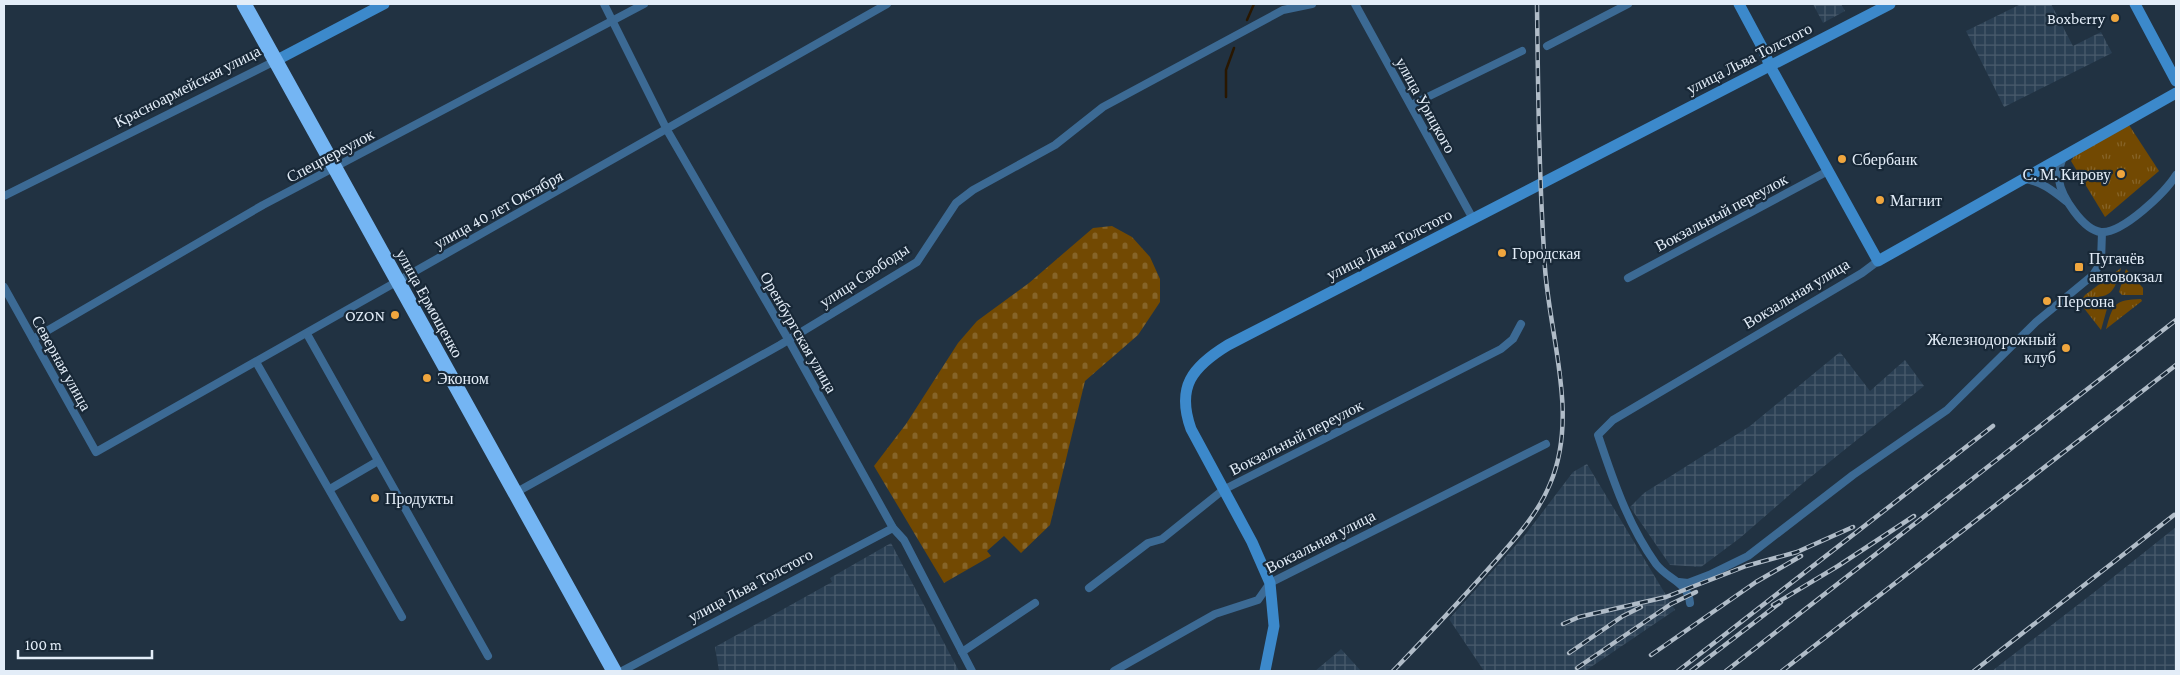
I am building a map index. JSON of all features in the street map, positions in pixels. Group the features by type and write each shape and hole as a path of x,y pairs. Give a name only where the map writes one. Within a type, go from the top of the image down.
{"highway":[{"name":"улица Ермощенко","path":"244,4 614,671"}],"street":[{"name":"Красноармейская улица","path":"4,196 384,4"},
{"name":"Оренбургская улица","path":"604,4 668,130 788,339 893,528 904,540 972,671"},
{"name":"Спецпереулок","path":"33,339 264,205 644,4"},
{"name":"улица 40 лет Октября","path":"96,452 668,130 887,4"},
{"name":"улица Свободы","path":"515,493 788,339 917,262 956,203 973,190 1055,145 1103,107 1283,10 1312,4"},
{"name":"улица Урицкого","path":"1355,4 1473,219"},
{"path":"1546,46 1628,4"},
{"path":"1739,4 1770,66 1878,261"},
{"name":"улица Льва Толстого","path":"1265,671 1274,626 1270,583 1252,542 1223,490 1186,416 1185,388 1192,376 1207,360 1228,345 1890,4"},
{"path":"2135,4 2176,80"},
{"path":"1411,105 1522,52"},
{"name":"Вокзальная улица","path":"1679,582 1663,573 1627,516 1613,482 1598,435 1612,420 1862,273 1878,261 2176,93"},
{"path":"2063,157 2059,168 2059,181 2067,202"},
{"name":"Вокзальный переулок","path":"1628,278 1828,171"},
{"path":"2020,182 2043,184 2067,202 2082,220 2093,229 2102,232 2122,225 2135,216 2169,186 2176,175"},
{"path":"1679,582 1688,583 1748,556 1854,475 1947,410 2036,322 2093,274 2101,262 2102,232"},
{"name":"Северная улица","path":"4,287 96,452"},
{"name":"Вокзальный переулок","path":"1090,588 1148,543 1162,539 1223,490 1501,350 1513,339 1521,324"},
{"path":"307,334 488,656"},
{"path":"256,362 402,617"},
{"name":"Вокзальная улица","path":"1114,671 1215,614 1258,600 1270,583 1546,444"},
{"path":"330,489 378,461"},
{"name":"улица Льва Толстого","path":"622,671 893,528"},
{"path":"1679,582 1689,596 1690,603"},
{"path":"962,652 1035,603"}],"shaded area":[{"path":"1813,4 1841,4 1845,11 1823,23"},
{"path":"2021,4 2051,4 2073,46 2101,32 2112,53 2004,107 1966,31"},
{"path":"1840,352 1870,391 1905,360 1924,386 1802,484 1740,538 1701,567 1670,565 1630,507 1644,493 1750,426"},
{"path":"1587,464 1675,610 1585,671 1484,671 1449,619 1525,535 1573,472"},
{"path":"2176,527 2176,671 1992,671 2097,590"},
{"path":"891,543 959,671 719,671 715,647 832,582 830,578"},
{"path":"1341,649 1361,671 1315,671 1339,651"}],"green space":[{"path":"2129,125 2159,171 2105,217 2071,161 2075,155"},
{"path":"1112,226 1132,237 1150,257 1160,279 1160,302 1138,335 1085,381 1050,525 1021,553 1004,536 987,551 991,556 944,583 874,466 906,424 958,343 977,321 1029,283 1093,228"},
{"path":"2121,268 2116,284 2110,293 2100,297 2083,298 2085,295"},
{"path":"2126,269 2143,288 2143,295 2122,295 2119,292"},
{"path":"2141,299 2142,301 2106,329 2116,305 2120,302"},
{"path":"2106,302 2108,305 2101,330 2082,303"}],"waterway":[{"path":"1247,20 1254,4"},
{"path":"1226,97 1226,70 1234,48"}],"railway":[{"path":"1393,671 1467,593 1524,528 1545,496 1558,458 1562,432 1562,404 1545,268 1540,169 1537,4"},
{"path":"1726,671 2176,320"},
{"path":"1782,671 2176,365"},
{"path":"1678,671 1993,426"},
{"path":"1974,671 2174,515"},
{"path":"1773,605 1838,566 1914,516"},
{"path":"1563,624 1579,617 1666,597 1746,566 1797,552 1853,527"},
{"path":"1651,655 1756,582 1801,556"},
{"path":"1577,668 1671,604 1696,592"},
{"path":"1691,671 1781,602"},
{"path":"1569,653 1623,616 1641,607"}],"place":[{"name":"Boxberry","path":"2115,18"},
{"name":"Сбербанк","path":"1842,159"},
{"name":"С. М. Кирову","path":"2121,174"},
{"name":"Магнит","path":"1880,200"},
{"name":"Городская","path":"1502,253"},
{"name":"Пугачёв автовокзал","path":"2079,267"},
{"name":"Персона","path":"2047,301"},
{"name":"OZON","path":"395,315"},
{"name":"Железнодорожный клуб","path":"2066,348"},
{"name":"Эконом","path":"427,378"},
{"name":"Продукты","path":"375,498"}]}
